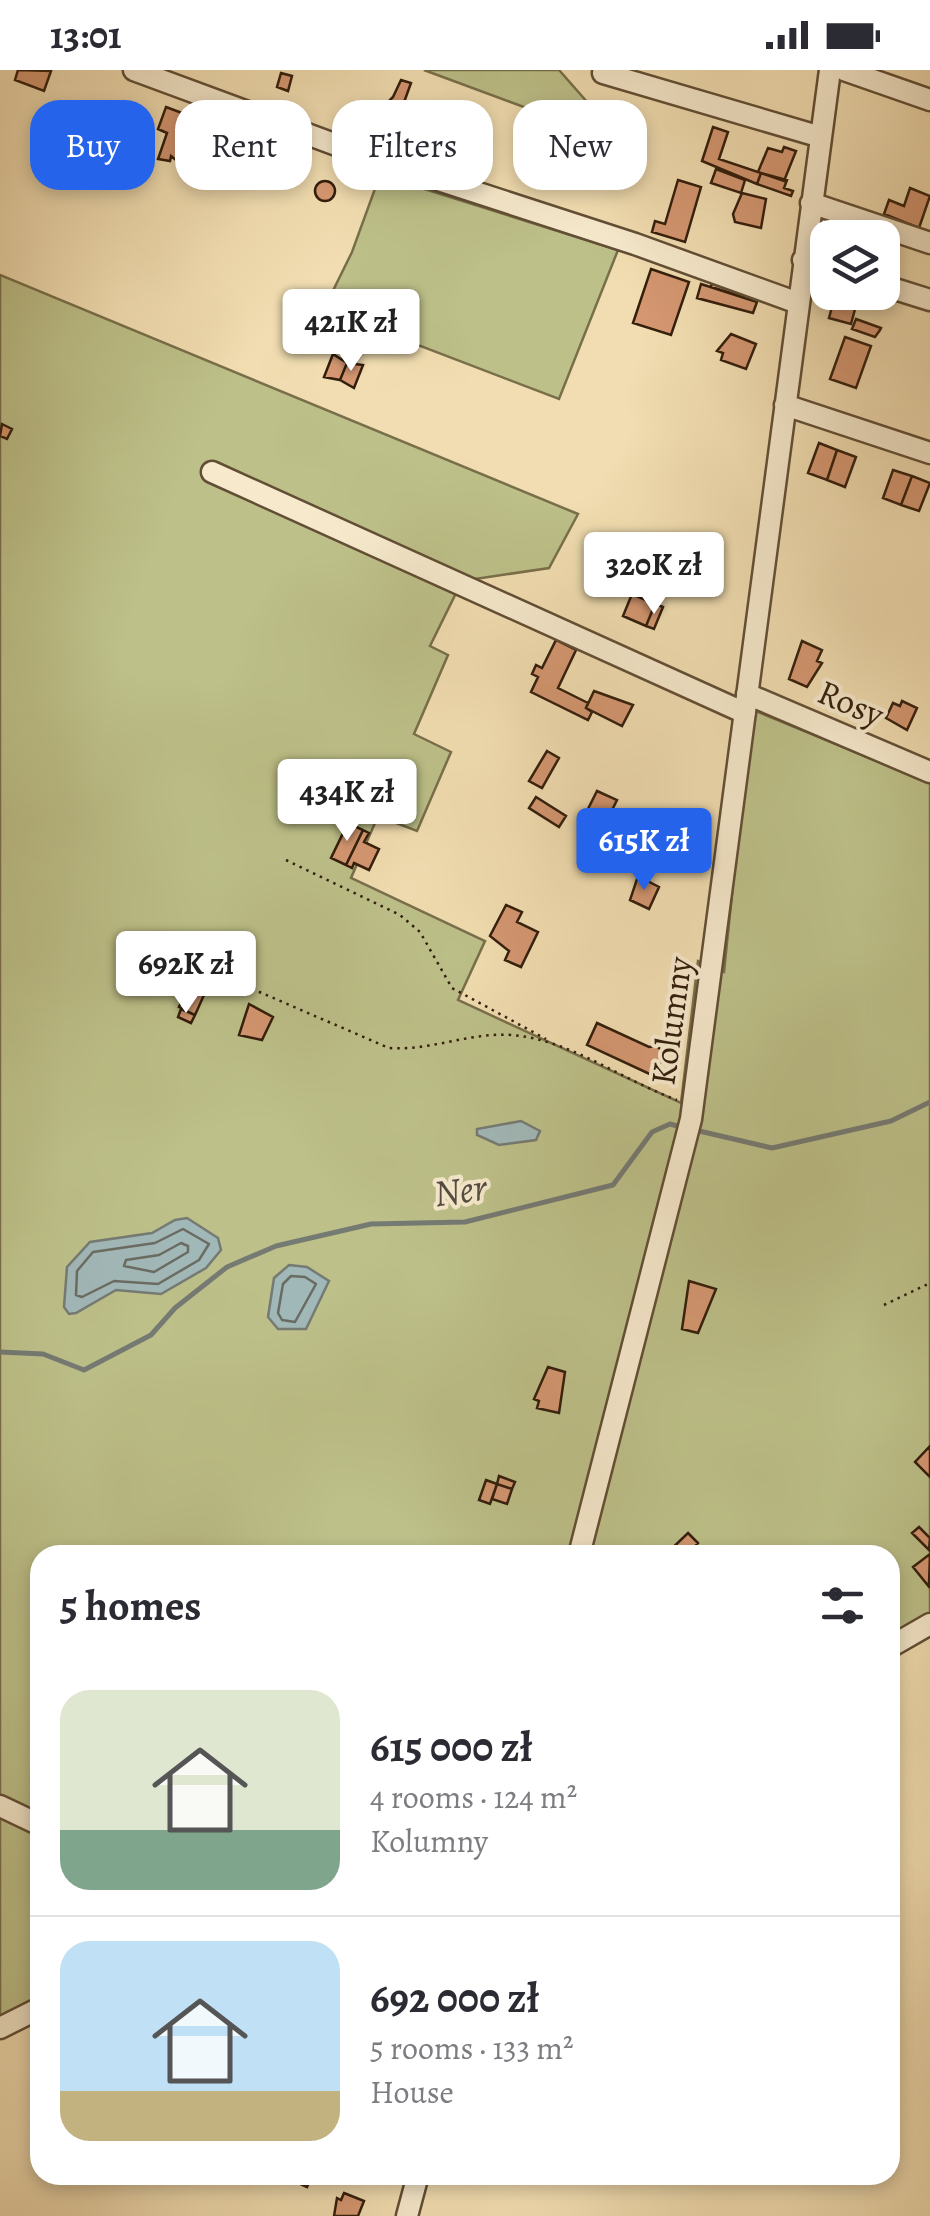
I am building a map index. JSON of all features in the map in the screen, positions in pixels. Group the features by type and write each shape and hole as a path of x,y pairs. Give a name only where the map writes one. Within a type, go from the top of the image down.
{"street":[{"path":"134,70 377,160 635,244 798,303"},
{"name":"Kolumny","path":"582,1545 692,1112 830,70"},
{"path":"844,70 930,100"},
{"path":"603,73 820,137"},
{"path":"811,203 930,243"},
{"path":"803,260 810,262"},
{"path":"900,291 930,300"},
{"path":"785,404 930,453"},
{"name":"Rosy","path":"212,472 537,618 746,704 930,772"},
{"path":"900,1641 930,1624"},
{"path":"0,1806 30,1820"},
{"path":"0,2028 30,2013"},
{"path":"407,2216 415,2185"}],"path":[{"path":"286,860 400,915 420,932 452,988 692,1112"},
{"path":"190,962 389,1048 423,1050 476,1036 547,1040"},
{"path":"884,1305 930,1283"}],"green space":[{"path":"424,70 559,70 585,100 513,103"},
{"path":"375,190 428,190 618,250 559,399 324,309 352,252"},
{"path":"0,275 578,514 549,568 462,581 430,646 448,655 414,734 451,752 417,831 378,816 351,878 485,941 458,1000 681,1103 698,961 724,972 751,709 930,783 930,1615 900,1632 900,1545 30,1545 30,2012 0,2026"}],"water":[{"path":"521,1121 540,1131 536,1140 499,1145 477,1135 477,1129"},
{"path":"187,1218 218,1238 221,1250 206,1268 161,1294 116,1290 69,1314 64,1307 67,1267 90,1242 152,1233"},
{"path":"289,1265 307,1267 329,1281 306,1329 278,1329 268,1317 274,1278"}],"building":[{"path":"18,70 51,71 44,91 15,80"},
{"path":"281,73 292,76 288,91 277,87"},
{"path":"401,80 411,83 405,100 390,100"},
{"path":"166,107 175,110 175,159 171,156 170,161 158,159 167,133 158,129"},
{"path":"713,127 728,132 719,159 761,173 757,184 702,161"},
{"path":"784,147 796,151 784,181 758,172 768,148 782,152"},
{"path":"716,169 745,180 741,193 711,183"},
{"path":"761,173 787,180 784,188 793,191 791,196 757,184"},
{"path":"678,180 701,187 685,242 652,232 655,221 665,224"},
{"path":"321,181 329,181 335,190 329,201 321,201 315,195 315,187"},
{"path":"910,188 930,196 919,228 884,214 889,200 904,206"},
{"path":"742,193 766,199 761,228 735,222 733,214"},
{"path":"651,269 689,282 671,335 633,323"},
{"path":"712,283 745,294 744,297 711,287"},
{"path":"701,284 757,302 753,313 697,298"},
{"path":"831,310 855,310 851,324 829,318"},
{"path":"856,319 881,328 875,337 852,329"},
{"path":"731,334 756,344 746,369 721,360 723,353 717,351"},
{"path":"845,337 871,346 856,388 830,379"},
{"path":"333,354 347,363 340,380 324,377"},
{"path":"347,363 363,365 354,388 340,380"},
{"path":"2,424 12,429 7,439 0,436"},
{"path":"819,443 837,450 827,480 808,473"},
{"path":"837,450 856,457 845,487 827,480"},
{"path":"893,470 912,476 901,505 883,498"},
{"path":"912,476 930,483 919,511 901,505"},
{"path":"632,594 655,604 646,626 623,616"},
{"path":"655,604 663,607 654,629 646,626"},
{"path":"556,640 576,650 558,688 588,703 586,708 592,712 588,720 531,692 538,677 532,674 536,665 542,668"},
{"path":"802,641 822,650 817,661 822,663 807,687 789,679"},
{"path":"594,691 633,705 622,726 586,708"},
{"path":"902,701 917,708 907,730 886,718 893,703 900,706"},
{"path":"547,751 559,758 542,788 529,781"},
{"path":"597,791 617,800 606,822 586,813"},
{"path":"536,797 566,816 559,827 529,808"},
{"path":"348,823 363,830 346,865 331,858"},
{"path":"363,830 369,833 364,842 379,849 369,870 354,863 352,868 346,865"},
{"path":"638,876 659,887 649,909 630,900"},
{"path":"506,905 522,912 517,922 538,932 521,967 505,960 509,951 490,936"},
{"path":"188,988 204,995 195,1015 179,1007"},
{"path":"249,1004 273,1017 262,1040 239,1035"},
{"path":"181,1009 195,1015 191,1023 178,1017"},
{"path":"597,1023 649,1047 657,1046 665,1054 654,1076 587,1045"},
{"path":"689,1281 716,1289 698,1333 682,1329"},
{"path":"548,1367 565,1372 559,1413 537,1408 539,1401 534,1399"},
{"path":"930,1446 930,1477 915,1462"},
{"path":"499,1476 515,1482 512,1489 497,1484"},
{"path":"486,1480 497,1484 490,1504 479,1500"},
{"path":"497,1484 512,1489 507,1504 492,1499"},
{"path":"919,1527 930,1538 929,1550 912,1533"},
{"path":"688,1533 698,1543 696,1545 675,1545"},
{"path":"930,1554 929,1584 930,1588 913,1567"},
{"path":"344,2193 364,2201 358,2216 334,2216 337,2198 341,2200"}],"waterway":[{"name":"Ner","path":"695,1130 772,1148 891,1121 930,1102"},
{"name":"Ner","path":"0,1352 43,1354 84,1370 151,1335 175,1308 227,1267 276,1246 371,1224 465,1222 613,1185 652,1132 670,1124 685,1128"}]}
